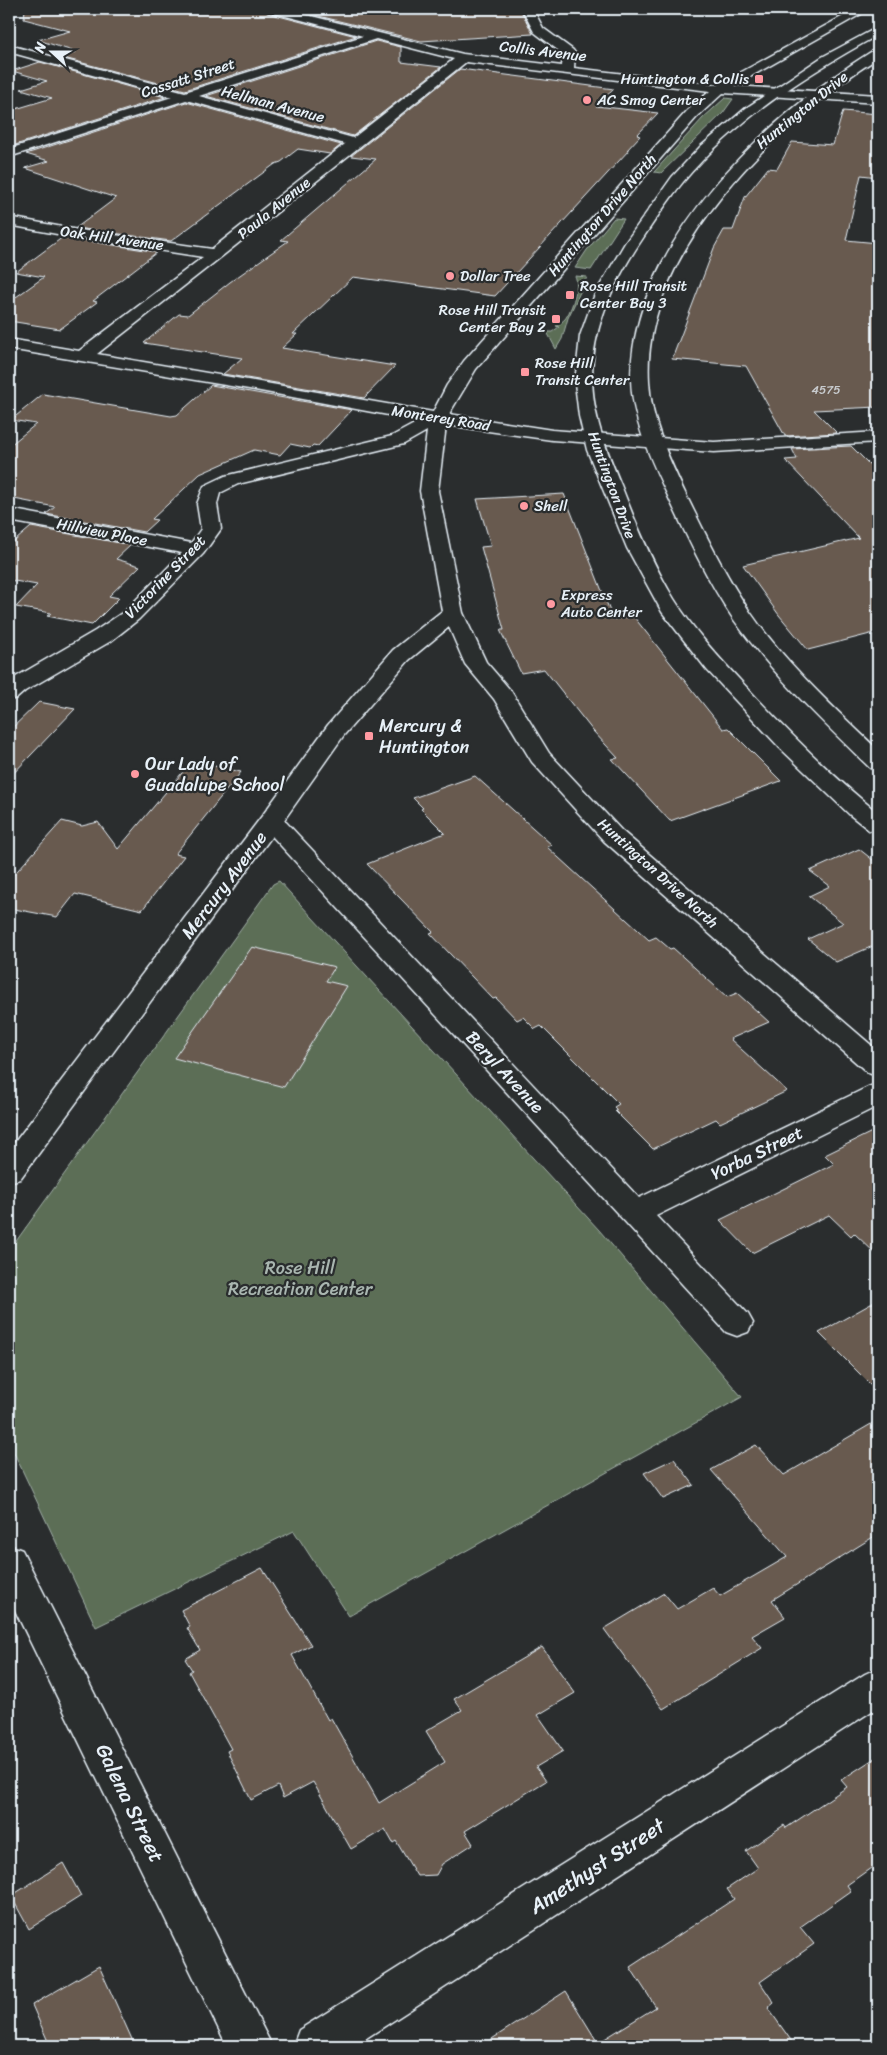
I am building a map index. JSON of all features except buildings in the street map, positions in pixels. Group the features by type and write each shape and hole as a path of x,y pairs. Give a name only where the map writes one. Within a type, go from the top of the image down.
{"street":[{"name":"Collis Avenue","path":"272,9 463,58 720,89 878,99"},
{"path":"528,9 538,30 569,53 568,70"},
{"name":"Huntington Drive North","path":"864,9 720,89 692,114 470,365 456,385 438,418 429,495 434,528 453,613 476,664 503,696 540,757 612,836 878,1066"},
{"name":"Huntington Drive","path":"878,30 839,51 773,92 714,142 684,171 659,203 614,272 593,317 585,352 584,391 592,438 639,554 656,587 700,650 788,746 844,798 878,825"},
{"name":"Cassatt Street","path":"9,154 182,96 377,35"},
{"name":"Hellman Avenue","path":"9,48 355,143"},
{"name":"Huntington Drive","path":"878,53 815,95 752,151 722,184 691,228 668,267 652,304 642,343 640,380 653,443 712,569 744,618 806,692 878,763"},
{"name":"Paula Avenue","path":"83,356 216,254 463,58"},
{"name":"Oak Hill Avenue","path":"9,220 73,233 216,254"},
{"name":"Monterey Road","path":"9,344 438,418 533,432 714,447 878,437"},
{"name":"Victorine Street","path":"9,693 17,686 103,636 132,615 196,550 210,529 207,504 211,490 232,480 398,440 438,418"},
{"name":"Hillview Place","path":"9,515 196,550"},
{"name":"Mercury Avenue","path":"9,1171 271,821 336,730 400,655 453,613"},
{"name":"Beryl Avenue","path":"271,821 737,1323"},
{"name":"Yorba Street","path":"636,1212 878,1094"},
{"name":"Galena Street","path":"9,1561 250,2046"},
{"name":"Amethyst Street","path":"315,2046 878,1686"}],"green space":[{"path":"725,98 733,99 723,113 661,173 654,172 703,118"},
{"path":"614,218 624,219 591,270 575,268 587,250"},
{"path":"575,276 587,277 568,318 562,339 556,349 547,332 552,332 559,327 556,326 568,315 576,291"},
{"name":"Rose Hill Recreation Center","path":"279,881 599,1230 742,1397 349,1616 294,1531 96,1627 9,1442 9,1251 273,884"}],"place":[{"name":"Huntington & Collis","path":"759,79"},
{"name":"AC Smog Center","path":"587,100"},
{"name":"Dollar Tree","path":"450,276"},
{"name":"Rose Hill Transit Center Bay 3","path":"570,295"},
{"name":"Rose Hill Transit Center Bay 2","path":"556,319"},
{"name":"Rose Hill Transit Center","path":"525,372"},
{"name":"Shell","path":"524,506"},
{"name":"Express Auto Center","path":"551,604"},
{"name":"Mercury & Huntington","path":"369,736"},
{"name":"Our Lady of Guadalupe School","path":"135,774"}]}
